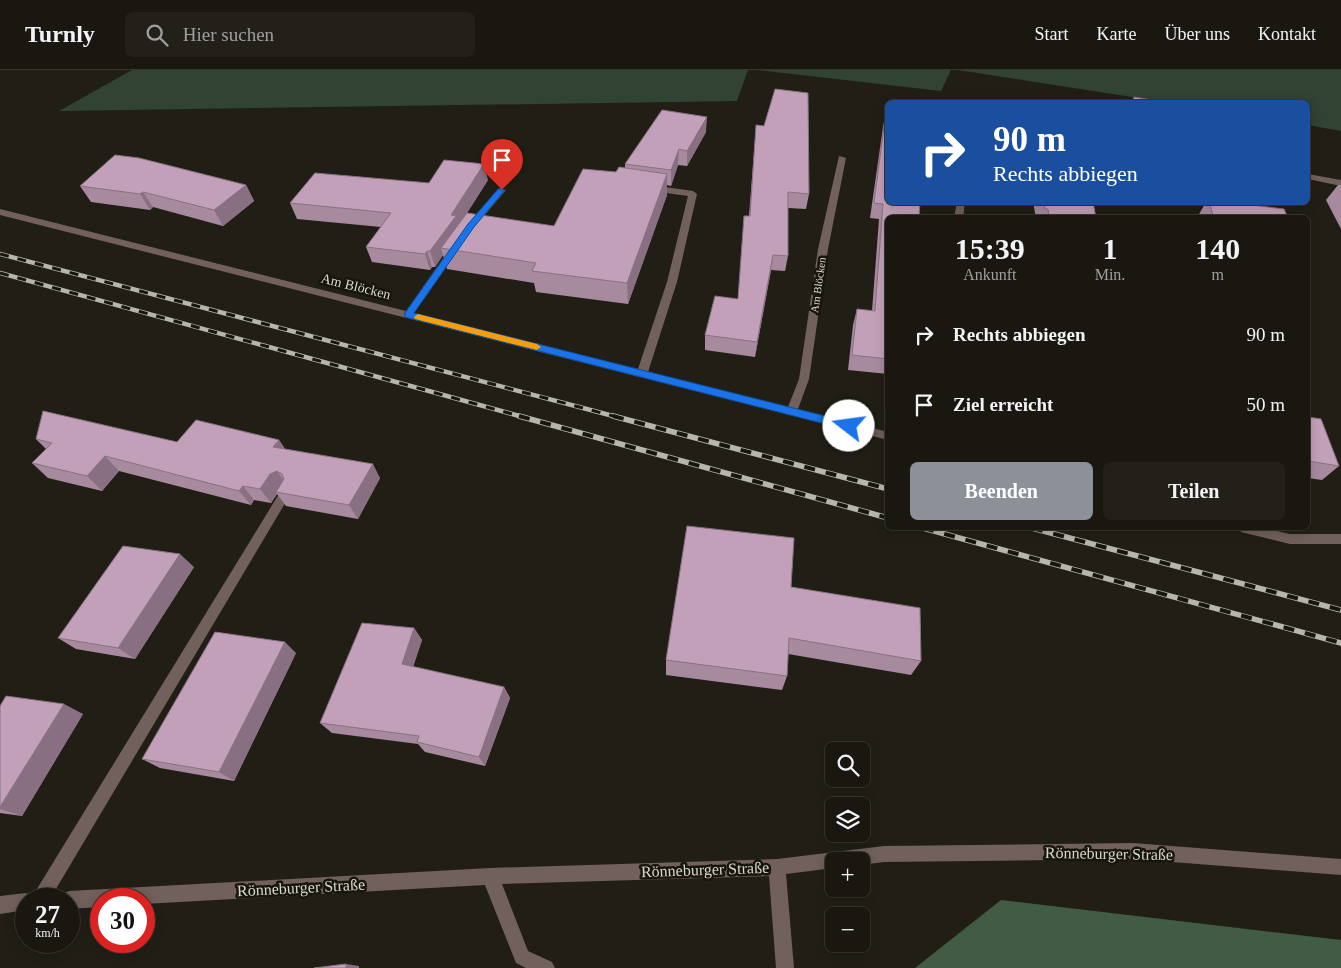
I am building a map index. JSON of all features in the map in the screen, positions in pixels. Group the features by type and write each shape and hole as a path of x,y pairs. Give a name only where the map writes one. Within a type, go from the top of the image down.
{"street":[{"name":"Am Blöcken","path":"792,411 804,379 823,249 842,158"},
{"path":"1310,177 1341,183"},
{"path":"639,186 694,194 672,282 642,373"},
{"path":"408,315 463,237 502,190"},
{"name":"Am Blöcken","path":"0,212 885,435"},
{"path":"47,888 286,492"},
{"path":"1253,530 1290,539 1341,539"},
{"name":"Rönneburger Straße","path":"80,899 490,876 777,867 884,854 1133,851 1341,867"},
{"path":"777,867 785,968"},
{"path":"490,876 522,957 546,968"},
{"path":"0,904 15,903"}],"green space":[{"path":"132,70 748,70 737,101 59,111"},
{"path":"757,70 951,70 941,91"},
{"path":"958,70 1341,70 1341,131 1310,125 1310,100 1151,100"},
{"path":"1001,900 1341,940 1341,968 915,968"}],"building":[{"path":"775,89 808,93 809,194 788,192 788,256 773,255 757,342 705,335 715,296 738,299 744,216 750,216 756,125 764,126"},
{"path":"1134,97 1151,100 1133,100"},
{"path":"662,110 707,117 687,151 679,149 671,170 625,164"},
{"path":"885,119 885,205 920,205 919,215 885,215 885,359 852,355 857,309 875,311 883,204 874,203"},
{"path":"115,155 139,158 246,185 214,210 143,192 140,194 80,186"},
{"path":"444,160 484,164 451,215 456,216 430,251 427,251 425,254 366,247 391,213 290,203 315,173 429,183"},
{"path":"619,167 667,174 627,283 532,271 536,263 441,248 467,213 554,226 583,169 616,172"},
{"path":"1044,205 1094,205 1095,215 1049,215 1048,209 1045,209"},
{"path":"1210,205 1251,205 1284,209 1287,215 1213,215"},
{"path":"43,411 177,442 196,420 279,440 273,447 373,464 349,505 276,492 284,479 282,474 277,471 270,474 260,489 243,486 239,491 105,456 87,476 32,463 52,443 36,439"},
{"path":"1310,417 1321,419 1339,466 1310,461"},
{"path":"687,526 794,538 791,587 920,608 921,661 789,638 787,676 666,660"},
{"path":"123,546 180,554 118,648 58,638"},
{"path":"362,623 414,628 402,664 504,687 479,757 417,742 419,736 320,723"},
{"path":"215,632 285,642 219,772 142,759"},
{"path":"6,696 64,704 0,807 0,706"},
{"path":"346,964 346,968 314,968"}],"railway":[{"path":"0,254 617,417"},
{"path":"0,273 523,417"},
{"path":"519,416 885,517"},
{"path":"613,416 885,488"},
{"path":"930,530 1341,643"},
{"path":"1040,530 1341,610"}],"slow traffic":[{"path":"418,317 537,347"}],"route":[{"path":"502,190 471,226 408,315 849,426"}]}
